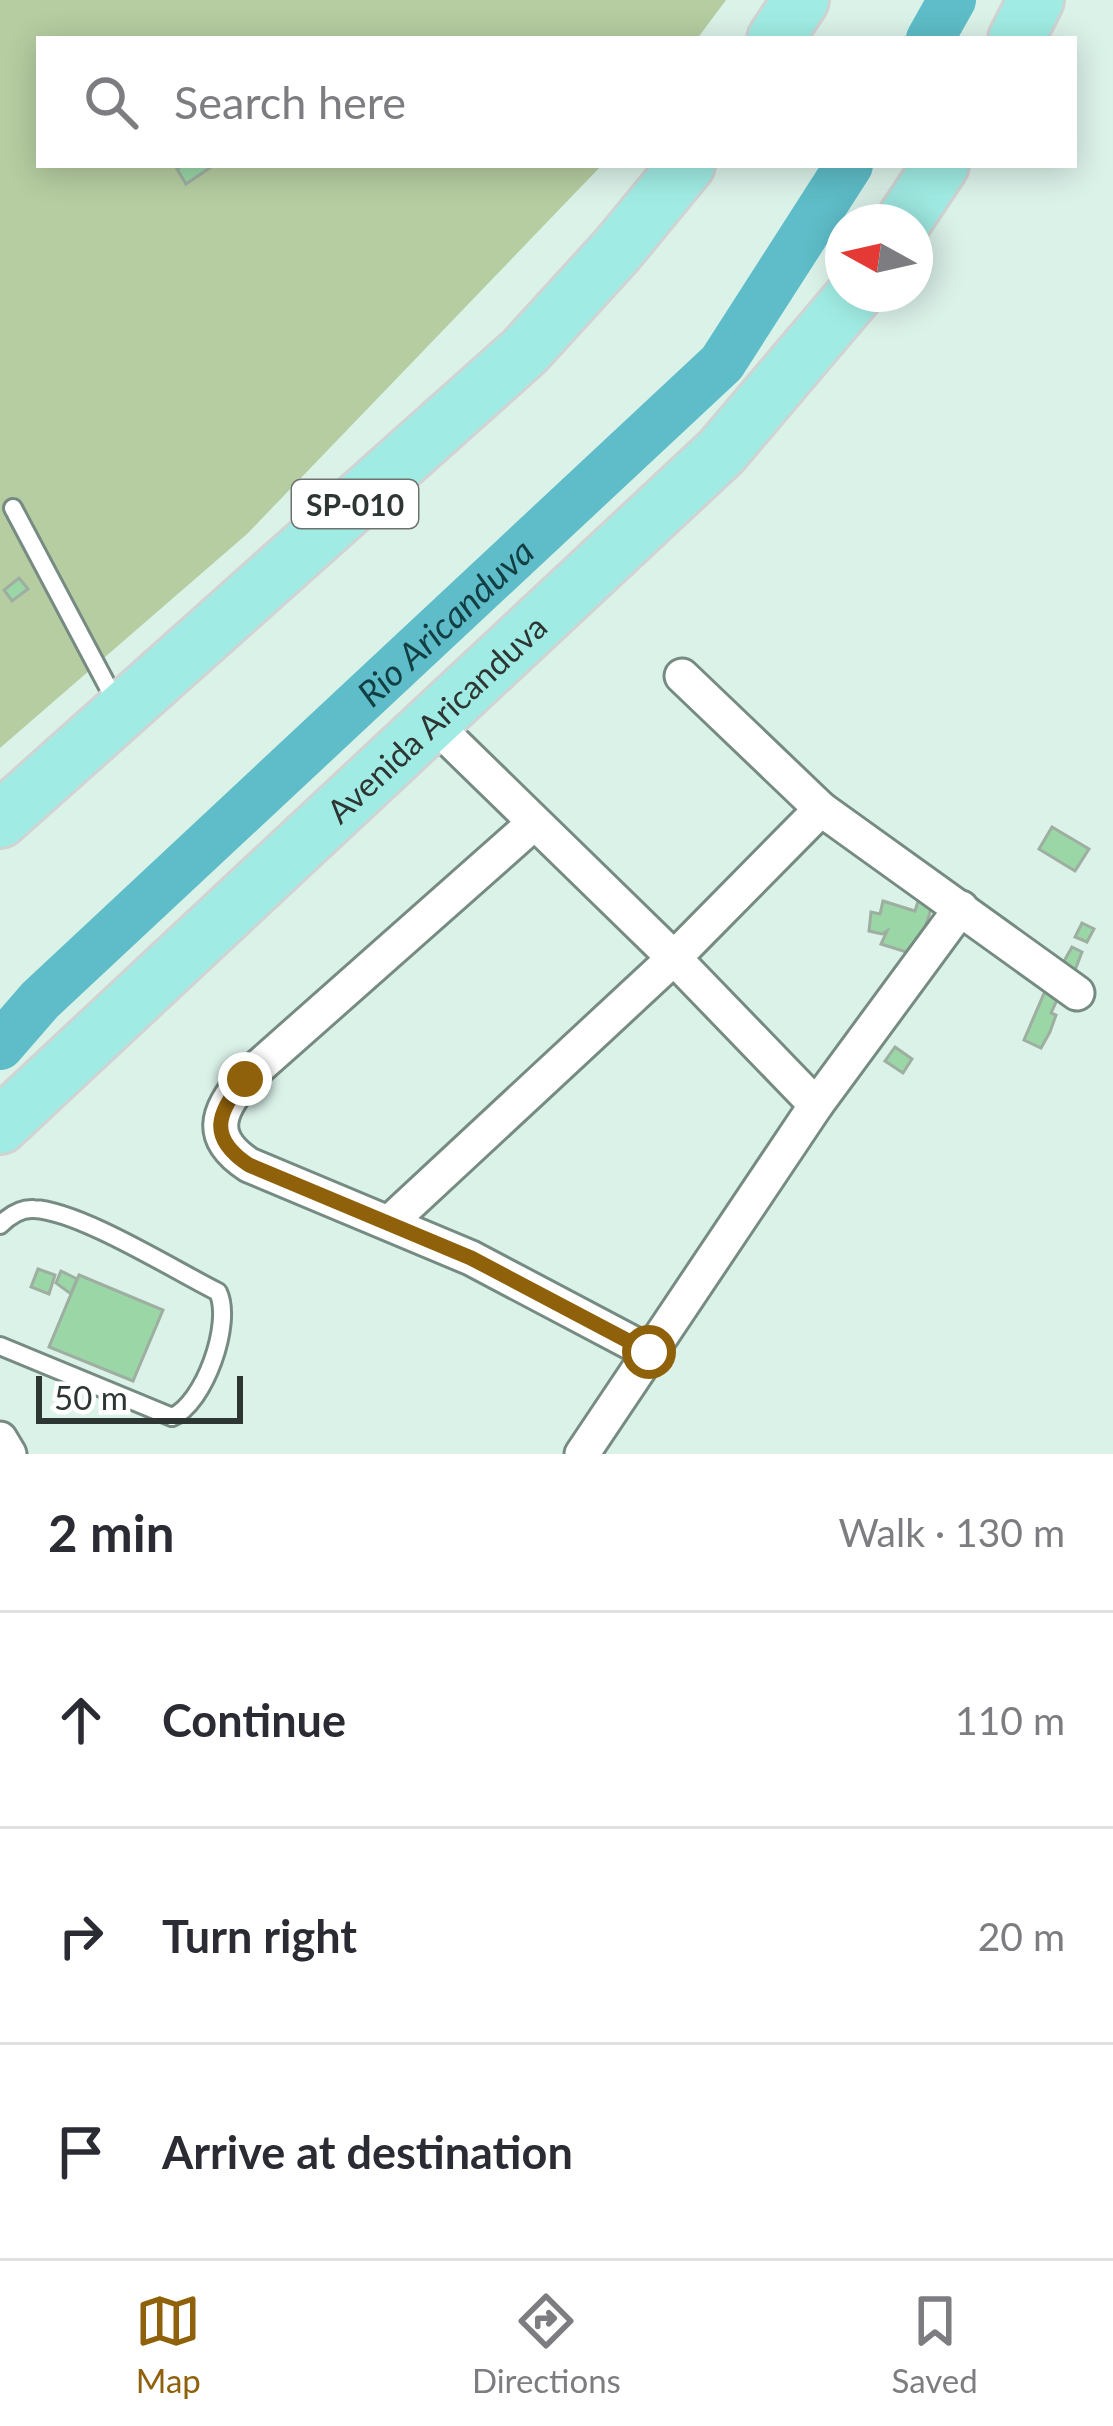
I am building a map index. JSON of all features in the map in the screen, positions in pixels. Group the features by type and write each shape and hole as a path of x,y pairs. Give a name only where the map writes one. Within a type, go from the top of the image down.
{"highway":[{"path":"777,36 801,0"},
{"path":"1018,36 1036,0"},
{"name":"SP-010","path":"0,820 525,351 685,168"},
{"path":"915,204 939,168"},
{"name":"Avenida Aricanduva","path":"0,1126 721,452 839,312"}],"street":[{"path":"682,676 820,809 1077,993"},
{"path":"432,722 817,1105"},
{"path":"390,1222 674,958 820,809"},
{"path":"533,824 245,1079 229,1098 220,1133 230,1152 249,1165 471,1258 649,1352"},
{"path":"582,1454 817,1105 961,908"},
{"path":"0,1439 9,1454"}],"lane":[{"path":"13,508 121,710"},
{"path":"0,1225 30,1208 79,1222 218,1292 224,1305 224,1328 195,1399 172,1417 0,1346"}],"green space":[{"path":"0,0 726,0 699,36 36,36 36,168 599,168 247,534 0,748"}],"building":[{"path":"178,168 210,168 186,184"},
{"path":"19,578 28,589 12,601 4,590"},
{"path":"1052,827 1089,849 1075,871 1039,849"},
{"path":"919,898 933,903 916,955 881,944 887,931 869,931 871,912 880,914 883,901 915,911"},
{"path":"1082,923 1094,929 1087,942 1075,937"},
{"path":"1072,947 1082,952 1072,978 1059,970"},
{"path":"1045,991 1058,998 1041,1048 1024,1040"},
{"path":"895,1047 912,1059 903,1073 885,1061"},
{"path":"38,1269 55,1275 49,1294 31,1287"},
{"path":"61,1271 77,1279 71,1294 56,1283"},
{"path":"79,1275 163,1310 133,1381 49,1347"}],"waterway":[{"name":"Rio Aricanduva","path":"932,36 952,0"},
{"name":"Rio Aricanduva","path":"0,1046 40,1000 722,363 847,168"}],"route":[{"path":"245,1079 229,1098 220,1133 230,1152 249,1165 471,1258 649,1352"}]}
